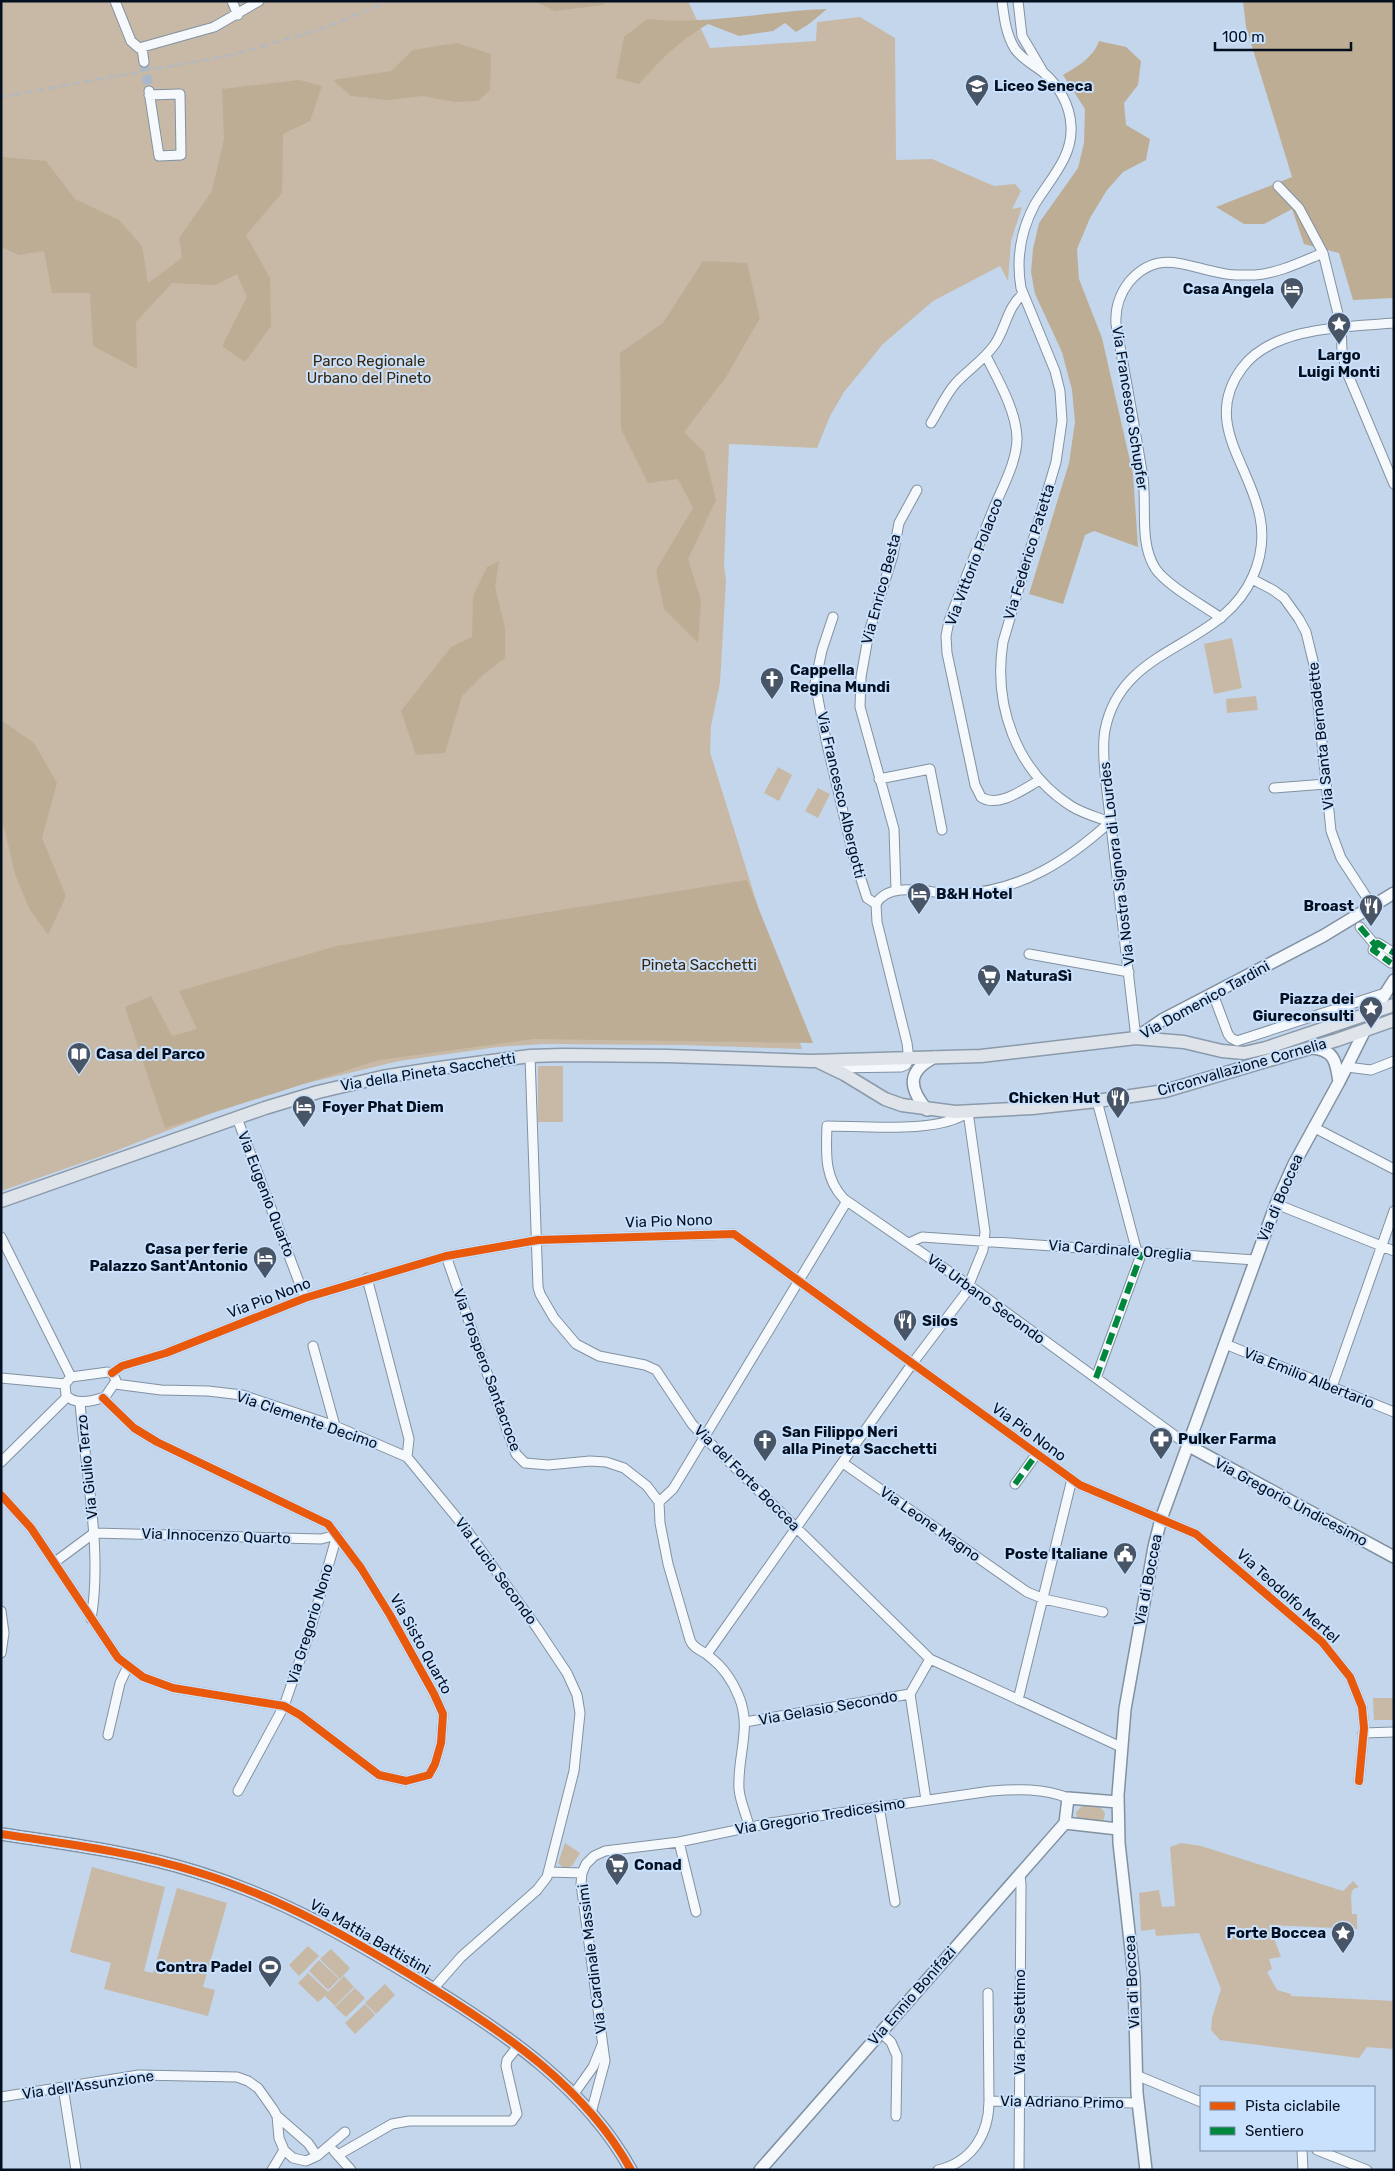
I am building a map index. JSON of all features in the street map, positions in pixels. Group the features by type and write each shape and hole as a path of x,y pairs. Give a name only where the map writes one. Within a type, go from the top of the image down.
{"main road":[{"name":"Via Domenico Tardini","path":"814,1061 981,1056 1136,1038 1162,1020 1373,907 1394,893"},
{"path":"1365,1030 1373,1013 1394,980"},
{"name":"Circonvallazione Cornelia","path":"1136,1038 1184,1042 1222,1051 1244,1053 1266,1048 1394,1005"},
{"name":"Circonvallazione Cornelia","path":"814,1061 832,1068 891,1102 928,1110 968,1112 1097,1101 1165,1091 1310,1048 1394,1020"},
{"name":"Via di Boccea","path":"1146,2170 1136,2075 1134,1977 1118,1829 1121,1747 1125,1709 1140,1622 1161,1519 1276,1204 1290,1170 1339,1082 1365,1030"},
{"path":"1310,1048 1324,1050 1333,1057 1339,1082"},
{"name":"Via della Pineta Sacchetti","path":"1,1201 237,1118 318,1092 382,1077 530,1056 648,1055 814,1061"},
{"path":"928,1110 915,1092 913,1078 919,1066 937,1057"},
{"name":"Via Gregorio Undicesimo","path":"1188,1446 1394,1557"},
{"path":"1118,1802 1068,1798 1065,1823 1118,1829"},
{"name":"Via Ennio Bonifazi","path":"760,2170 1065,1823"},
{"name":"Via Mattia Battistini","path":"1,1834 131,1856 215,1877 295,1910 335,1930 480,2018 518,2046 591,2113 618,2146 632,2170"}],"street":[{"path":"115,1 131,41 136,47 142,48 214,27 238,15 259,1"},
{"path":"232,1 238,15"},
{"path":"1002,1 1006,24 1016,49 1024,59 1045,74"},
{"path":"1018,1 1022,36 1045,74"},
{"path":"142,48 144,62"},
{"name":"Via Federico Patetta","path":"1045,74 1060,92 1068,107 1071,135 1066,155 1035,204 1026,225 1021,240 1019,268 1023,294 1055,371 1060,391 1062,421 1056,462 1006,630 1000,668 1003,700 1008,724 1024,758 1040,780 1059,798 1076,809 1110,822"},
{"path":"149,93 180,94 181,155 159,156 149,93"},
{"path":"1278,186 1299,208 1323,253 1341,326 1342,350 1347,372 1394,484"},
{"name":"Via Francesco Schupfer","path":"1221,618 1162,577 1150,558 1146,538 1143,480 1116,324 1117,306 1123,290 1131,280 1143,270 1160,263 1180,262 1221,274 1255,275 1283,269 1323,253"},
{"path":"931,423 953,386 986,356 1000,336 1013,304 1023,294"},
{"name":"Via Nostra Signora di Lourdes","path":"1136,1038 1110,822 1104,742 1109,718 1119,696 1130,680 1145,665 1221,618 1238,600 1252,579 1260,554 1262,527 1258,506 1228,430 1226,410 1230,390 1243,367 1260,351 1294,337 1341,326 1394,323"},
{"name":"Via Vittorio Polacco","path":"986,356 1001,386 1011,414 1016,430 1016,443 1004,485 949,620 946,636 947,653 974,781 981,798 988,801 998,800 1040,780"},
{"name":"Via Enrico Besta","path":"896,889 895,835 860,707 861,677 869,632 893,555 898,527 916,490"},
{"name":"Via Santa Bernadette","path":"1252,579 1284,598 1306,632 1313,659 1330,826 1341,858 1373,907"},
{"name":"Via Francesco Albergotti","path":"833,617 816,668 815,683 826,740 853,854 866,894 869,900 876,904 877,922 909,1057"},
{"path":"879,779 930,769 942,830"},
{"path":"1274,788 1326,784"},
{"path":"876,904 885,894 896,889 958,894 980,892 1007,885 1060,862 1110,822"},
{"path":"1360,927 1376,946"},
{"path":"1391,963 1373,950 1378,943 1394,953"},
{"path":"1029,954 1129,972"},
{"name":"Circonvallazione Cornelia","path":"1213,994 1228,1034 1231,1038 1239,1041 1385,993"},
{"name":"Via del Forte Boccea","path":"530,1056 540,1294 565,1333 576,1344 599,1356 645,1365 656,1370 692,1424 703,1436 930,1659 1121,1747"},
{"name":"Via Domenico Tardini","path":"832,1068 903,1067 908,1063 909,1057"},
{"path":"1347,1067 1372,1070 1394,1061"},
{"path":"1096,1378 1139,1252 1097,1101"},
{"path":"707,1654 912,1364 970,1286 985,1240 985,1224 968,1112"},
{"name":"Circonvallazione Cornelia","path":"827,1126 923,1126 960,1118 968,1112"},
{"name":"Via Eugenio Quarto","path":"237,1118 305,1298"},
{"name":"Via Urbano Secondo","path":"827,1126 826,1159 828,1172 835,1187 847,1201 970,1286 1188,1446"},
{"path":"1313,1127 1394,1169"},
{"path":"749,1826 739,1788 745,1722 742,1706 736,1689 720,1667 707,1654 694,1646 687,1630 668,1564 660,1523 659,1502 673,1489 703,1436 847,1201"},
{"path":"1276,1204 1394,1251"},
{"path":"1332,1387 1380,1246 1394,1211"},
{"name":"Via Pio Nono","path":"112,1373 122,1366 166,1354 305,1298 446,1256 538,1240 728,1233 735,1235 1072,1479 1097,1493 1161,1519"},
{"path":"1,1237 68,1381 64,1390 67,1398"},
{"name":"Via Cardinale Oreglia","path":"909,1243 922,1237 985,1240 1255,1260"},
{"name":"Via Prospero Santacroce","path":"446,1256 513,1448 519,1458 525,1462 542,1465 595,1460 610,1462 634,1474 647,1486 659,1502"},
{"path":"367,1278 409,1439 407,1456"},
{"name":"Via Emilio Albertario","path":"1225,1344 1394,1412"},
{"path":"314,1346 335,1426"},
{"path":"1,1378 68,1381 104,1372 112,1373 116,1378 116,1384 110,1393 103,1398 80,1402 67,1398"},
{"name":"Via Clemente Decimo","path":"116,1384 161,1390 235,1393 335,1426 407,1456"},
{"path":"1,1462 67,1398"},
{"name":"Via Sisto Quarto","path":"1,1495 31,1528 118,1658 142,1677 173,1688 284,1706 300,1715 379,1774 406,1781 420,1779 429,1775 436,1764 441,1743 443,1714 434,1694 390,1615 361,1568 328,1524 157,1442 134,1428 103,1398"},
{"name":"Via Giulio Terzo","path":"80,1402 94,1533 94,1603 91,1619"},
{"name":"Via Lucio Secondo","path":"407,1456 466,1529 532,1621 567,1673 577,1695 580,1713 574,1771 549,1872 540,1887 460,1957 433,1989"},
{"path":"1015,1484 1033,1459"},
{"name":"Via Leone Magno","path":"842,1463 1021,1588 1044,1599 1103,1612"},
{"path":"1018,1700 1072,1479"},
{"name":"Via Teodolfo Mertel","path":"1161,1519 1196,1534 1327,1647 1346,1671 1356,1690 1363,1713 1359,1781"},
{"path":"55,1562 94,1533"},
{"name":"Via Innocenzo Quarto","path":"94,1533 321,1539 337,1535"},
{"name":"Via Gregorio Nono","path":"238,1791 284,1706 310,1630 337,1535"},
{"path":"1,1611 4,1633 1,1653"},
{"path":"926,1800 910,1694 930,1659"},
{"path":"108,1735 120,1683 128,1666"},
{"name":"Via Gelasio Secondo","path":"745,1722 910,1694"},
{"path":"1363,1733 1394,1732"},
{"name":"Via Gregorio Tredicesimo","path":"582,1873 589,1860 599,1853 679,1842 749,1826 879,1806 1024,1789 1055,1793 1068,1798"},
{"path":"879,1806 895,1902"},
{"path":"679,1842 696,1912"},
{"path":"549,1872 582,1873"},
{"name":"Via Cardinale Massimi","path":"582,1873 585,1920 605,2065 591,2113"},
{"name":"Via Pio Settimo","path":"1019,2170 1020,1874"},
{"path":"988,1993 990,2101"},
{"path":"880,2032 890,2042 897,2056 896,2116"},
{"name":"Via Cardinale Massimi","path":"573,2095 593,2067 602,2045"},
{"path":"338,2155 392,2124 409,2121 512,2120 517,2114 506,2066 507,2060 518,2046"},
{"name":"Via dell'Assunzione","path":"1,2097 138,2075 232,2076 248,2081 258,2088 277,2116 308,2143 317,2156"},
{"path":"1136,2075 1200,2102"},
{"path":"63,2088 76,2170"},
{"name":"Via Adriano Primo","path":"938,2170 959,2162 974,2148 987,2125 990,2101 1138,2104"},
{"name":"Via dell'Assunzione","path":"277,2116 279,2138 284,2150"},
{"path":"272,2170 284,2150 293,2158 306,2162 317,2156 345,2132"},
{"path":"329,2145 351,2170"},
{"path":"1302,2151 1303,2170"},
{"path":"1319,2151 1366,2170"}],"green space":[{"name":"Parco Regionale Urbano del Pineto","path":"1,1 688,1 710,48 816,41 817,22 860,17 895,38 896,160 932,159 994,186 1015,184 1021,191 1012,209 1022,207 1011,241 1008,281 1000,266 933,301 883,344 844,392 830,416 817,448 729,444 724,565 726,581 720,683 711,726 710,752 802,1049 683,1045 543,1044 497,1047 399,1061 303,1084 220,1110 110,1153 1,1191"},
{"path":"534,1 605,1 603,5 555,11"},
{"path":"1243,1 1394,1 1394,298 1353,300 1339,253 1304,244 1292,209 1264,224 1244,224 1216,207 1292,177 1246,27"},
{"path":"827,9 796,32 785,23 773,31 739,36 708,24 671,51 639,84 616,78 624,37 647,19 692,20"},
{"path":"1099,41 1126,47 1141,61 1138,85 1124,103 1126,125 1150,139 1146,160 1123,172 1107,190 1090,218 1077,249 1079,279 1102,338 1133,474 1138,547 1094,531 1085,535 1063,604 1029,594 1069,463 1075,422 1072,390 1062,352 1035,294 1031,272 1033,249 1039,223 1078,168 1084,143 1085,109 1063,75 1089,57"},
{"path":"457,43 491,54 490,90 478,101 455,102 423,96 387,100 351,96 333,80 391,71 413,50"},
{"path":"299,80 322,86 310,121 283,134 282,193 246,235 270,278 271,326 245,362 222,346 247,297 237,274 216,285 172,283 136,322 137,369 93,346 90,293 52,293 44,251 19,255 1,247 1,160 4,157 46,161 75,199 119,220 142,246 148,283 182,258 179,238 212,191 224,139 222,89"},
{"path":"703,261 747,263 760,318 726,377 684,432 704,452 716,500 688,559 701,600 698,643 664,609 656,570 693,508 678,479 648,483 621,429 620,353 663,323"},
{"path":"499,561 495,587 505,628 505,658 484,674 462,696 445,753 416,755 401,711 451,647 472,637 473,596 487,567"},
{"path":"1232,638 1242,688 1214,694 1204,644"},
{"path":"1256,696 1258,710 1227,713 1226,699"},
{"path":"1,720 34,743 57,783 42,838 66,896 48,935 29,908 15,874 4,827 1,824"},
{"path":"778,767 792,775 779,801 764,793"},
{"path":"818,788 830,794 818,818 805,811"},
{"name":"Pineta Sacchetti","path":"747,880 813,1043 534,1039 379,1060 165,1128 125,1007 151,996 172,1036 197,1029 179,991 337,946"},
{"path":"538,1066 563,1066 563,1122 538,1122"},
{"path":"1373,1698 1394,1698 1394,1720 1374,1720"},
{"path":"1082,1806 1096,1806 1101,1809 1105,1814 1103,1822 1081,1822 1077,1818 1076,1812"},
{"path":"565,1843 580,1853 572,1866 564,1868 558,1863"},
{"path":"1181,1843 1201,1846 1343,1891 1353,1881 1359,1887 1353,1889 1351,1895 1352,1914 1357,1914 1357,1929 1269,1925 1281,1957 1269,1959 1272,1969 1267,1972 1277,1990 1291,1994 1291,1996 1394,2001 1394,2049 1367,2047 1359,2058 1220,2040 1211,2030 1212,2018 1221,1989 1199,1933 1156,1936 1155,1929 1141,1931 1139,1893 1159,1890 1162,1907 1175,1906 1170,1847"},
{"path":"92,1867 165,1887 144,1971 153,1973 177,1888 227,1903 203,1987 215,1990 208,2016 104,1989 111,1963 70,1952"},
{"path":"308,1946 319,1956 299,1976 289,1965"},
{"path":"331,1949 350,1968 340,1979 320,1959"},
{"path":"319,1960 339,1979 328,1990 309,1971"},
{"path":"308,1973 328,1992 344,1976 354,1987 335,2006 325,1996 318,2002 298,1983"},
{"path":"385,1984 395,1995 376,2014 365,2003"},
{"path":"355,1988 365,1998 346,2017 335,2007"},
{"path":"365,2004 375,2015 355,2034 345,2023"}],"tunnel":[{"path":"144,62 149,91"}],"railway":[{"path":"1,97 232,55 324,28 389,1"}],"marked path":[{"path":"1360,927 1376,946"},
{"path":"1376,946 1378,943 1394,953"},
{"path":"1376,946 1373,950 1391,963"},
{"path":"1096,1378 1142,1252"},
{"path":"1015,1484 1033,1459"}],"cycle path":[{"path":"112,1373 122,1366 166,1353 305,1298 446,1256 538,1240 734,1234 1080,1485 1196,1534 1322,1642 1350,1677 1362,1707 1364,1728 1359,1781"},
{"path":"1,1495 31,1528 118,1658 143,1677 173,1688 284,1706 300,1715 379,1775 406,1781 429,1775 435,1764 441,1743 443,1714 434,1694 390,1615 361,1568 328,1524 157,1442 134,1428 103,1398"},
{"path":"1,1834 125,1854 173,1865 228,1882 316,1921 456,2003 514,2043 567,2088 591,2113 613,2140 631,2170"}],"place":[{"name":"Liceo Seneca","path":"977,107"},
{"name":"Casa Angela","path":"1292,310"},
{"name":"Largo Luigi Monti","path":"1339,345"},
{"name":"Cappella Regina Mundi","path":"772,700"},
{"name":"B&H Hotel","path":"919,915"},
{"name":"Broast","path":"1371,927"},
{"name":"NaturaSì","path":"989,997"},
{"name":"Piazza dei Giureconsulti","path":"1371,1029"},
{"name":"Casa del Parco","path":"79,1075"},
{"name":"Chicken Hut","path":"1118,1119"},
{"name":"Foyer Phat Diem","path":"304,1128"},
{"name":"Casa per ferie Palazzo Sant'Antonio","path":"265,1279"},
{"name":"Silos","path":"905,1342"},
{"name":"Pulker Farma","path":"1161,1460"},
{"name":"San Filippo Neri alla Pineta Sacchetti","path":"765,1462"},
{"name":"Poste Italiane","path":"1125,1575"},
{"name":"Conad","path":"617,1886"},
{"name":"Forte Boccea","path":"1343,1954"},
{"name":"Contra Padel","path":"270,1988"}]}
